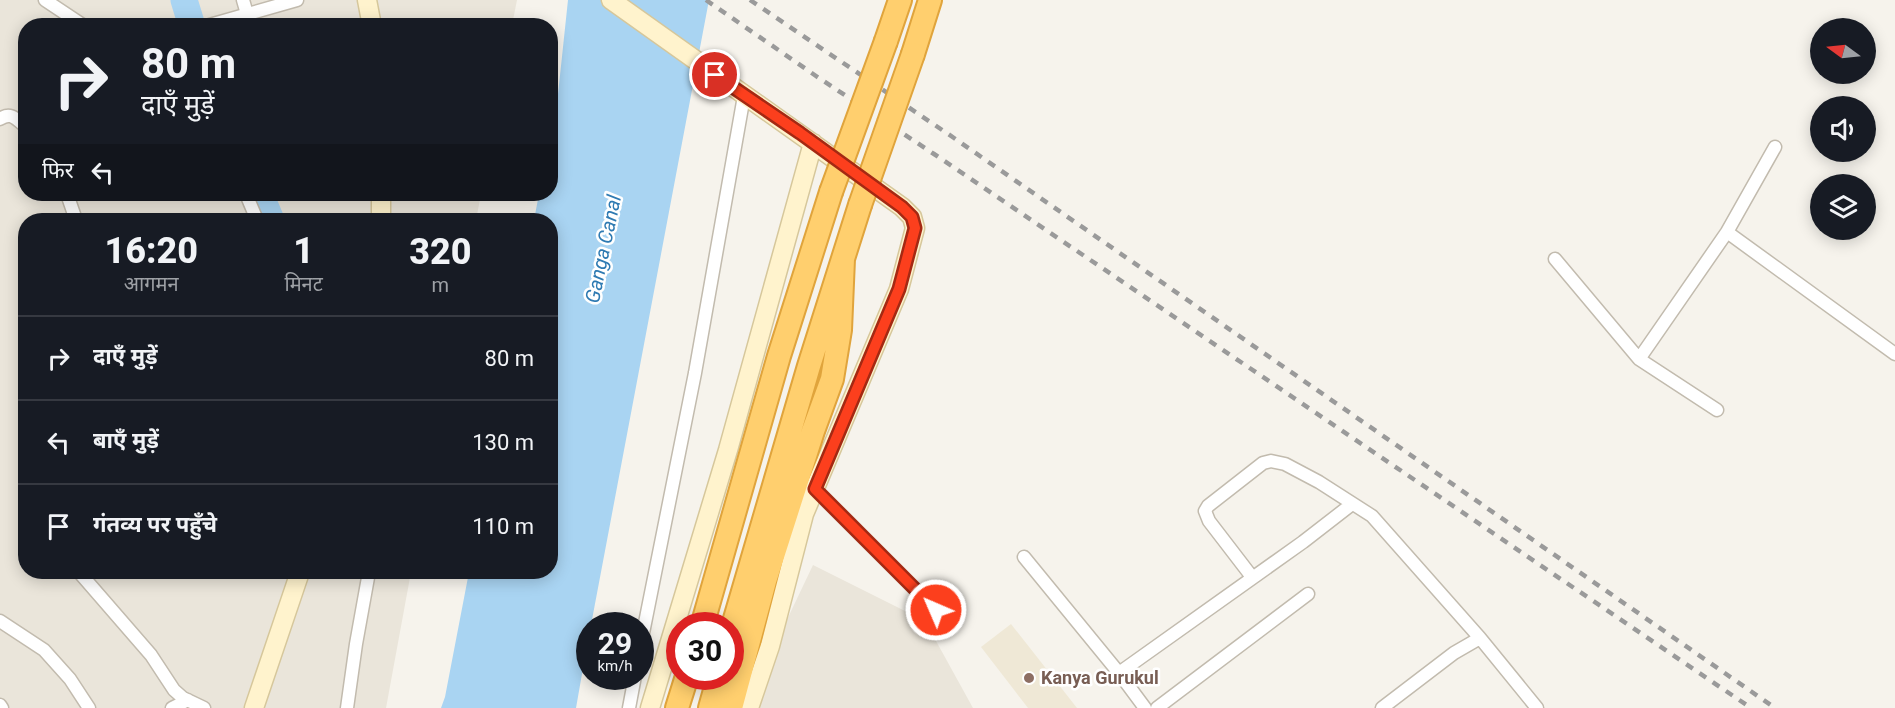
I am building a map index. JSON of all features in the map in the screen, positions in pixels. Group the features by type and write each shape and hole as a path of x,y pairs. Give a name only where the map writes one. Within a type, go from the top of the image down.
{"highway":[{"path":"706,612 779,356 831,192 900,0"},
{"path":"737,612 809,366 860,205 930,0"},
{"path":"731,708 765,581 832,379 840,330 843,259"},
{"path":"677,708 683,690"},
{"path":"710,708 715,690"}],"street":[{"path":"45,0 72,18"},
{"path":"243,0 248,14"},
{"path":"234,18 297,0"},
{"path":"367,0 370,18"},
{"path":"611,0 902,207 912,217 915,228 899,289 804,514 770,646 749,708"},
{"path":"647,612 695,373 738,92"},
{"path":"0,119 9,115 18,120"},
{"path":"650,708 728,450 813,143"},
{"path":"1639,359 1727,232 1775,147"},
{"path":"1727,232 1895,354"},
{"path":"1555,259 1639,359 1717,410"},
{"path":"1252,577 1205,511 1208,506 1263,463 1271,461 1285,464 1319,482 1372,516 1480,638 1537,708"},
{"path":"815,489 936,610"},
{"path":"1119,673 1303,542 1352,504"},
{"path":"1024,557 1145,708"},
{"path":"85,579 151,655 174,690 204,708"},
{"path":"254,708 298,579"},
{"path":"347,708 368,579"},
{"path":"1157,708 1308,594"},
{"path":"0,621 44,650 70,679 89,708"},
{"path":"1382,708 1454,653 1480,638"},
{"path":"628,708 632,690"},
{"path":"172,708 188,700"}],"shaded area":[{"path":"0,0 517,0 513,18 18,18 18,201 480,201 477,213 18,213 18,579 410,579 386,708 0,708"},
{"path":"813,565 925,621 973,708 745,708"},
{"name":"Kanya Gurukul","path":"1011,624 1077,708 1028,708 981,647"}],"water":[{"name":"Ganga Canal","path":"568,0 709,0 593,612 576,612 576,690 579,690 576,708 441,708 468,579 558,579 558,213 535,213 538,201 558,201 558,94"}],"waterway":[{"path":"184,0 190,18"},
{"path":"263,201 268,213"}],"railway":[{"path":"706,0 1751,708"},
{"path":"750,0 954,138 1775,708"}],"place":[{"name":"Kanya Gurukul","path":"1029,678"}],"route":[{"path":"715,75 800,133 902,207 912,217 915,228 899,289 815,489 936,610"}]}
